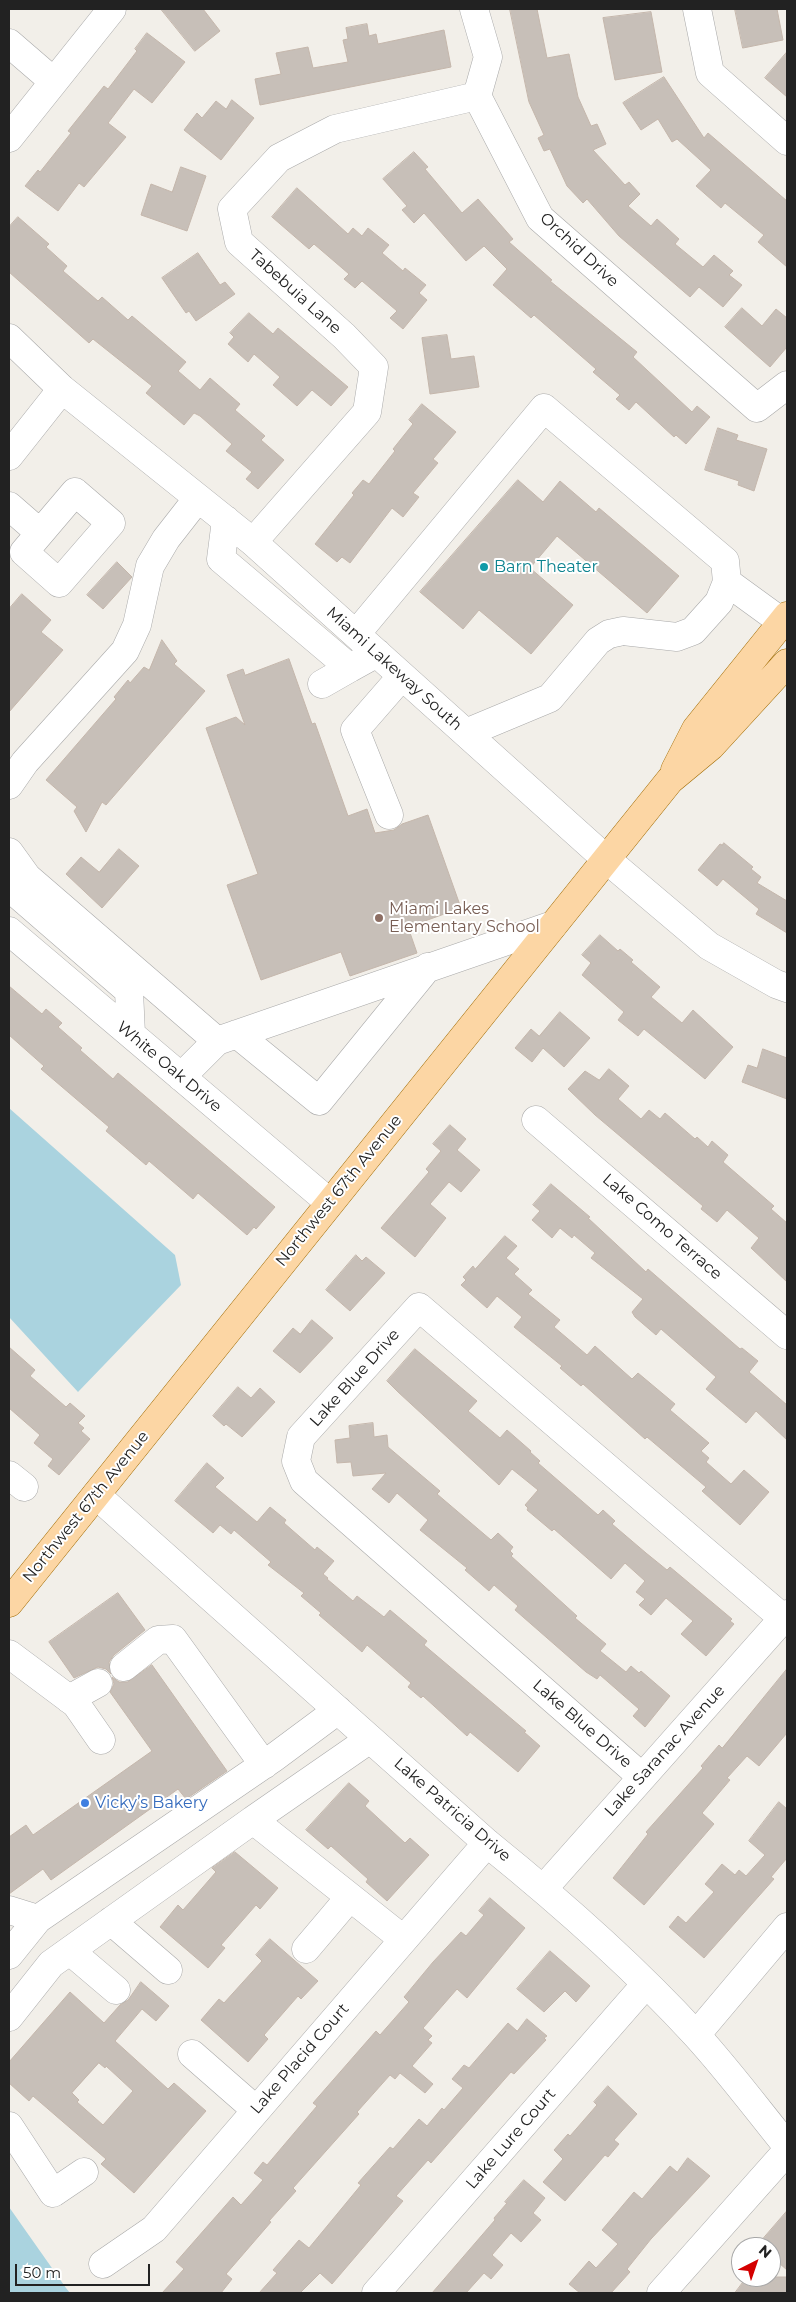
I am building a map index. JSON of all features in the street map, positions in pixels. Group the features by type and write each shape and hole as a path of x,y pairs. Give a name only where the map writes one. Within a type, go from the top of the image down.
{"main road":[{"name":"Northwest 67th Avenue","path":"670,780 696,729 784,619"},
{"name":"Northwest 67th Avenue","path":"9,1603 670,780 711,746 787,663"}],"street":[{"path":"9,138 52,81 112,9"},
{"path":"474,9 488,57 478,96"},
{"path":"697,9 710,73 787,141"},
{"path":"9,43 52,81"},
{"name":"Orchid Drive","path":"478,96 540,218 757,408 787,384"},
{"name":"Tabebuia Lane","path":"253,542 367,412 374,367 344,336 238,242 232,209 279,158 335,129 478,96"},
{"name":"Miami Lakeway South","path":"9,338 62,389 253,542 606,859 709,946 776,984 787,988"},
{"path":"9,456 62,389"},
{"path":"356,634 544,408 725,561 727,582 719,602 693,631 677,637 623,631 609,634 598,641 550,698 466,733"},
{"path":"9,785 25,762 124,651 136,625 150,566 166,540 198,498"},
{"path":"9,506 40,533"},
{"path":"226,520 221,559 350,668"},
{"path":"727,582 784,619"},
{"path":"322,684 377,653"},
{"path":"389,816 355,730 402,676"},
{"path":"9,852 27,877 227,1037 319,1101 428,967"},
{"path":"9,888 129,991 131,1034"},
{"path":"182,1077 227,1037 553,925"},
{"name":"White Oak Drive","path":"9,931 330,1202"},
{"name":"Lake Como Terrace","path":"536,1120 787,1335"},
{"name":"Lake Blue Drive","path":"642,1777 304,1481 296,1460 301,1437 419,1307 786,1616"},
{"name":"Lake Patricia Drive","path":"96,1495 487,1843 544,1888 646,1984 696,2035 787,2146"},
{"name":"Lake Saranac Avenue","path":"544,1888 786,1616"},
{"path":"124,1667 158,1640 173,1639 264,1765"},
{"path":"9,1654 76,1704 101,1740"},
{"path":"70,1699 98,1683"},
{"path":"9,1954 38,1919 264,1765 338,1710"},
{"path":"9,2017 51,1964 370,1739"},
{"path":"253,1820 403,1939"},
{"name":"Lake Placid Court","path":"103,2264 154,2228 487,1843"},
{"path":"306,1949 350,1897"},
{"path":"9,1910 38,1919"},
{"path":"111,1922 168,1970"},
{"path":"696,2035 787,1926"},
{"path":"70,1951 116,1990"},
{"name":"Lake Lure Court","path":"376,2293 646,1984"},
{"path":"192,2054 256,2110"},
{"path":"9,2126 53,2193 84,2172"},
{"path":"661,2293 787,2151"}],"water":[{"path":"9,1108 175,1255 181,1285 78,1392 9,1317"},
{"path":"9,2207 66,2288 70,2293 9,2293"}],"building":[{"path":"161,9 203,9 220,31 195,51"},
{"path":"510,9 537,9 547,58 569,54 578,97 591,126 597,124 606,144 593,150 625,185 629,182 640,194 628,206 651,226 657,219 679,239 675,244 703,267 714,255 733,271 729,275 742,285 723,307 699,287 690,297 619,236 587,199 583,203 567,186 550,149 544,151 538,138 544,135 529,102"},
{"path":"735,9 777,9 783,40 743,48"},
{"path":"651,12 662,72 615,80 603,18"},
{"path":"367,24 369,36 376,34 378,44 444,30 451,67 260,105 255,79 281,74 276,53 308,47 313,68 348,62 343,40 348,39 346,28"},
{"path":"147,33 185,62 152,103 134,89 108,123 126,137 84,187 79,183 58,211 25,186 38,170 40,172 71,133 68,131 104,86 108,89 137,51 135,49"},
{"path":"787,52 787,97 765,78"},
{"path":"664,77 704,138 708,133 787,201 787,267 758,242 764,235 725,203 721,208 696,186 711,170 677,139 672,142 658,119 641,130 623,103"},
{"path":"232,100 254,118 221,160 184,130 197,113 202,118 216,101 226,109"},
{"path":"414,152 428,167 425,169 462,213 478,199 513,239 509,242 552,280 550,281 637,352 633,357 692,412 697,406 710,417 686,444 676,435 674,437 636,402 629,410 616,399 620,395 593,372 596,369 534,315 531,318 493,285 507,269 484,246 466,261 424,213 414,223 402,210 407,206 383,179"},
{"path":"181,167 206,176 187,231 141,215 151,184 172,192"},
{"path":"297,188 348,234 353,228 362,236 368,228 389,245 382,253 403,271 405,268 426,285 419,293 427,300 403,329 390,318 397,311 362,281 355,288 344,279 349,274 314,244 309,249 272,217"},
{"path":"18,217 49,244 46,247 67,266 63,271 98,301 102,297 128,320 132,316 186,362 178,371 200,390 210,378 240,404 235,410 265,436 261,440 284,460 258,489 246,479 252,472 226,451 232,444 200,416 194,413 184,425 146,393 152,386 93,339 89,343 9,272 9,227"},
{"path":"198,253 220,285 225,282 235,294 196,321 189,311 186,313 162,278"},
{"path":"742,308 762,326 776,309 787,318 787,347 770,367 725,327"},
{"path":"249,313 273,334 278,328 348,387 331,406 312,390 297,406 273,385 280,377 254,354 248,362 228,344 234,337 230,333"},
{"path":"447,335 451,359 474,356 479,387 430,394 422,338"},
{"path":"422,404 456,432 433,459 438,463 413,493 419,497 403,517 392,508 350,563 342,557 337,562 315,544 354,495 352,493 363,480 369,484 395,451 393,449 413,424 409,420"},
{"path":"718,428 738,435 736,440 767,449 754,491 738,485 739,481 705,470"},
{"path":"518,480 543,502 560,481 596,512 599,508 679,576 647,613 557,536 530,568 573,605 531,654 479,610 463,629 420,592"},
{"path":"117,562 132,577 103,609 87,595"},
{"path":"22,594 51,620 41,632 63,650 9,712 9,609"},
{"path":"162,640 177,661 174,664 205,691 106,805 102,802 86,832 74,811 77,807 46,780 116,699 114,697 128,680 130,683 144,667 149,670"},
{"path":"289,659 312,724 315,723 348,816 367,809 375,833 394,830 402,824 428,815 461,908 408,927 417,953 350,976 341,952 261,980 227,885 258,874 206,728 236,717 245,725 227,675 243,669 245,675"},
{"path":"724,843 753,867 751,869 761,877 757,883 787,901 787,933 756,914 759,909 723,879 717,886 698,870 720,844"},
{"path":"119,849 139,866 102,908 66,874 81,857 99,872"},
{"path":"600,935 618,951 620,949 633,960 631,962 660,987 651,997 682,1023 693,1010 733,1047 705,1079 644,1029 638,1036 618,1020 624,1012 582,975 591,963 582,955"},
{"path":"9,986 42,1014 46,1009 62,1023 58,1027 82,1048 80,1050 113,1079 118,1073 275,1207 256,1229 254,1227 247,1235 198,1193 193,1199 149,1161 146,1165 106,1131 109,1127 41,1069 44,1066 9,1035"},
{"path":"560,1012 590,1038 564,1067 543,1048 532,1062 515,1048 531,1029 539,1036"},
{"path":"763,1049 787,1058 787,1099 742,1082 748,1065 757,1068"},
{"path":"609,1069 629,1086 618,1099 641,1119 649,1110 660,1119 665,1113 695,1139 697,1137 708,1147 712,1141 728,1155 723,1162 774,1206 771,1209 787,1223 787,1282 751,1248 759,1238 727,1210 717,1222 701,1209 703,1206 595,1115 568,1089 585,1071 599,1080"},
{"path":"450,1125 466,1139 457,1150 480,1170 461,1192 449,1182 430,1204 446,1218 415,1257 381,1228 429,1172 426,1169 441,1151 433,1144"},
{"path":"551,1184 590,1217 588,1218 646,1272 648,1269 740,1349 742,1348 758,1361 749,1372 787,1405 787,1440 756,1411 746,1423 706,1389 716,1377 661,1329 656,1335 635,1317 632,1312 643,1299 591,1258 595,1253 574,1235 572,1238 560,1228 552,1238 532,1220 540,1211 533,1205"},
{"path":"505,1236 517,1246 506,1258 519,1269 514,1274 532,1290 528,1294 560,1320 554,1327 587,1355 595,1346 632,1379 638,1373 675,1404 670,1410 709,1443 701,1451 709,1458 706,1462 731,1484 744,1470 769,1492 740,1525 702,1491 706,1487 647,1437 645,1439 583,1384 581,1386 560,1368 562,1366 514,1327 522,1317 497,1296 487,1308 461,1285 466,1280 463,1277 473,1266 475,1269"},
{"path":"356,1255 362,1261 366,1257 385,1273 350,1311 326,1290"},
{"path":"312,1320 333,1338 300,1373 273,1351 293,1328 300,1334"},
{"path":"9,1347 35,1370 30,1376 66,1407 70,1403 85,1416 78,1423 84,1428 81,1431 90,1439 59,1475 48,1466 53,1459 34,1443 40,1435 9,1408"},
{"path":"415,1349 477,1401 468,1411 500,1438 507,1430 531,1451 540,1461 538,1463 598,1515 603,1510 615,1521 612,1524 646,1553 667,1570 670,1567 732,1619 730,1621 734,1624 706,1656 681,1634 693,1621 666,1598 651,1615 639,1605 645,1599 636,1592 645,1581 625,1563 611,1579 554,1529 552,1531 527,1510 528,1508 525,1505 538,1490 512,1469 499,1485 387,1381"},
{"path":"238,1387 251,1398 260,1388 275,1402 242,1437 226,1424 224,1426 213,1416"},
{"path":"373,1423 374,1437 387,1435 388,1447 440,1491 437,1494 491,1540 498,1533 513,1547 510,1551 513,1554 511,1556 577,1616 575,1618 606,1644 600,1651 626,1672 631,1666 639,1673 641,1671 670,1696 645,1727 633,1716 639,1709 600,1675 597,1679 586,1672 515,1610 518,1606 494,1585 489,1591 465,1570 467,1568 420,1530 428,1520 397,1493 389,1503 372,1489 386,1473 353,1476 351,1462 337,1463 335,1440 350,1438 349,1426"},
{"path":"207,1463 224,1478 215,1487 257,1522 270,1507 286,1520 284,1523 315,1550 317,1547 334,1561 323,1574 327,1579 353,1601 357,1596 384,1617 390,1610 427,1641 424,1645 526,1731 524,1732 540,1746 518,1772 470,1732 467,1736 423,1696 421,1698 408,1687 411,1683 367,1645 362,1652 319,1615 321,1613 301,1596 304,1593 268,1565 271,1562 234,1530 231,1534 220,1525 213,1533 175,1501"},
{"path":"118,1593 145,1630 114,1655 109,1662 111,1674 106,1669 98,1667 74,1678 49,1642"},
{"path":"152,1665 227,1771 186,1799 178,1789 51,1880 43,1869 9,1894 9,1837 26,1825 33,1835 152,1751 110,1692 114,1684 112,1677 119,1682 127,1682"},
{"path":"787,1669 787,1733 759,1766 747,1756 727,1778 730,1780 702,1813 714,1824 644,1905 613,1878 648,1834 646,1832 703,1768 701,1766 719,1745 722,1748"},
{"path":"349,1783 369,1801 365,1806 405,1843 410,1838 429,1855 387,1901 366,1882 368,1879 331,1846 328,1849 306,1830"},
{"path":"779,1802 787,1809 787,1858 771,1877 774,1879 704,1958 669,1927 678,1916 686,1923 714,1892 705,1884 722,1864 735,1875 739,1870 746,1876 765,1855 749,1841"},
{"path":"235,1852 278,1888 260,1909 256,1905 221,1945 225,1948 208,1968 160,1927 178,1905 183,1910 216,1872 212,1868"},
{"path":"490,1898 525,1928 467,1998 457,1989 423,2028 432,2036 428,2040 432,2043 412,2066 433,2084 425,2093 400,2073 395,2079 390,2075 357,2112 359,2114 293,2188 296,2191 226,2274 232,2279 221,2293 162,2293 184,2269 176,2262 233,2197 241,2205 263,2180 254,2173 263,2162 267,2165 317,2106 313,2103 376,2031 380,2035 409,2002 404,1997 433,1962 461,1932 466,1936 484,1915 479,1911"},
{"path":"270,1939 318,1981 301,1999 298,1996 264,2035 268,2039 248,2062 201,2020 219,1999 224,2003 262,1961 256,1955"},
{"path":"550,1951 590,1986 576,2002 565,1991 544,2012 517,1989"},
{"path":"141,1982 169,2006 156,2021 142,2009 115,2041 168,2089 174,2083 206,2111 134,2193 101,2164 106,2159 33,2096 29,2101 9,2083 9,2062 70,1992 104,2023 120,2005 128,2000","holes":["99,2063 105,2068 106,2066 133,2091 103,2125 77,2102 79,2100 72,2093"]},
{"path":"527,2019 547,2036 544,2038 546,2040 514,2074 511,2072 431,2163 428,2160 396,2196 403,2201 332,2284 320,2273 300,2293 259,2293 277,2273 273,2270 299,2240 309,2248 361,2185 358,2183 390,2147 393,2149 419,2119 427,2126 442,2108 444,2110 463,2088 452,2079 464,2065 469,2068 508,2023 517,2031"},
{"path":"608,2086 637,2114 614,2140 619,2144 608,2157 605,2155 565,2201 543,2182 563,2159 554,2150 568,2134 570,2136 597,2105 594,2102"},
{"path":"688,2158 710,2176 651,2239 627,2269 630,2272 611,2293 580,2293 569,2284 589,2261 596,2268 618,2244 602,2230 634,2192 642,2199 670,2166 677,2172"},
{"path":"524,2180 545,2198 533,2213 541,2220 521,2242 511,2233 492,2255 503,2265 491,2279 484,2273 466,2293 432,2293 495,2220 494,2218 507,2203 505,2202"},
{"path":"787,2211 787,2270 781,2265 781,2237 765,2237"},
{"path":"781,2277 787,2277 787,2293 735,2293 740,2287 781,2287"}],"place":[{"name":"Barn Theater","path":"484,567"},
{"name":"Miami Lakes Elementary School","path":"379,918"},
{"name":"Vicky’s Bakery","path":"85,1803"}]}
